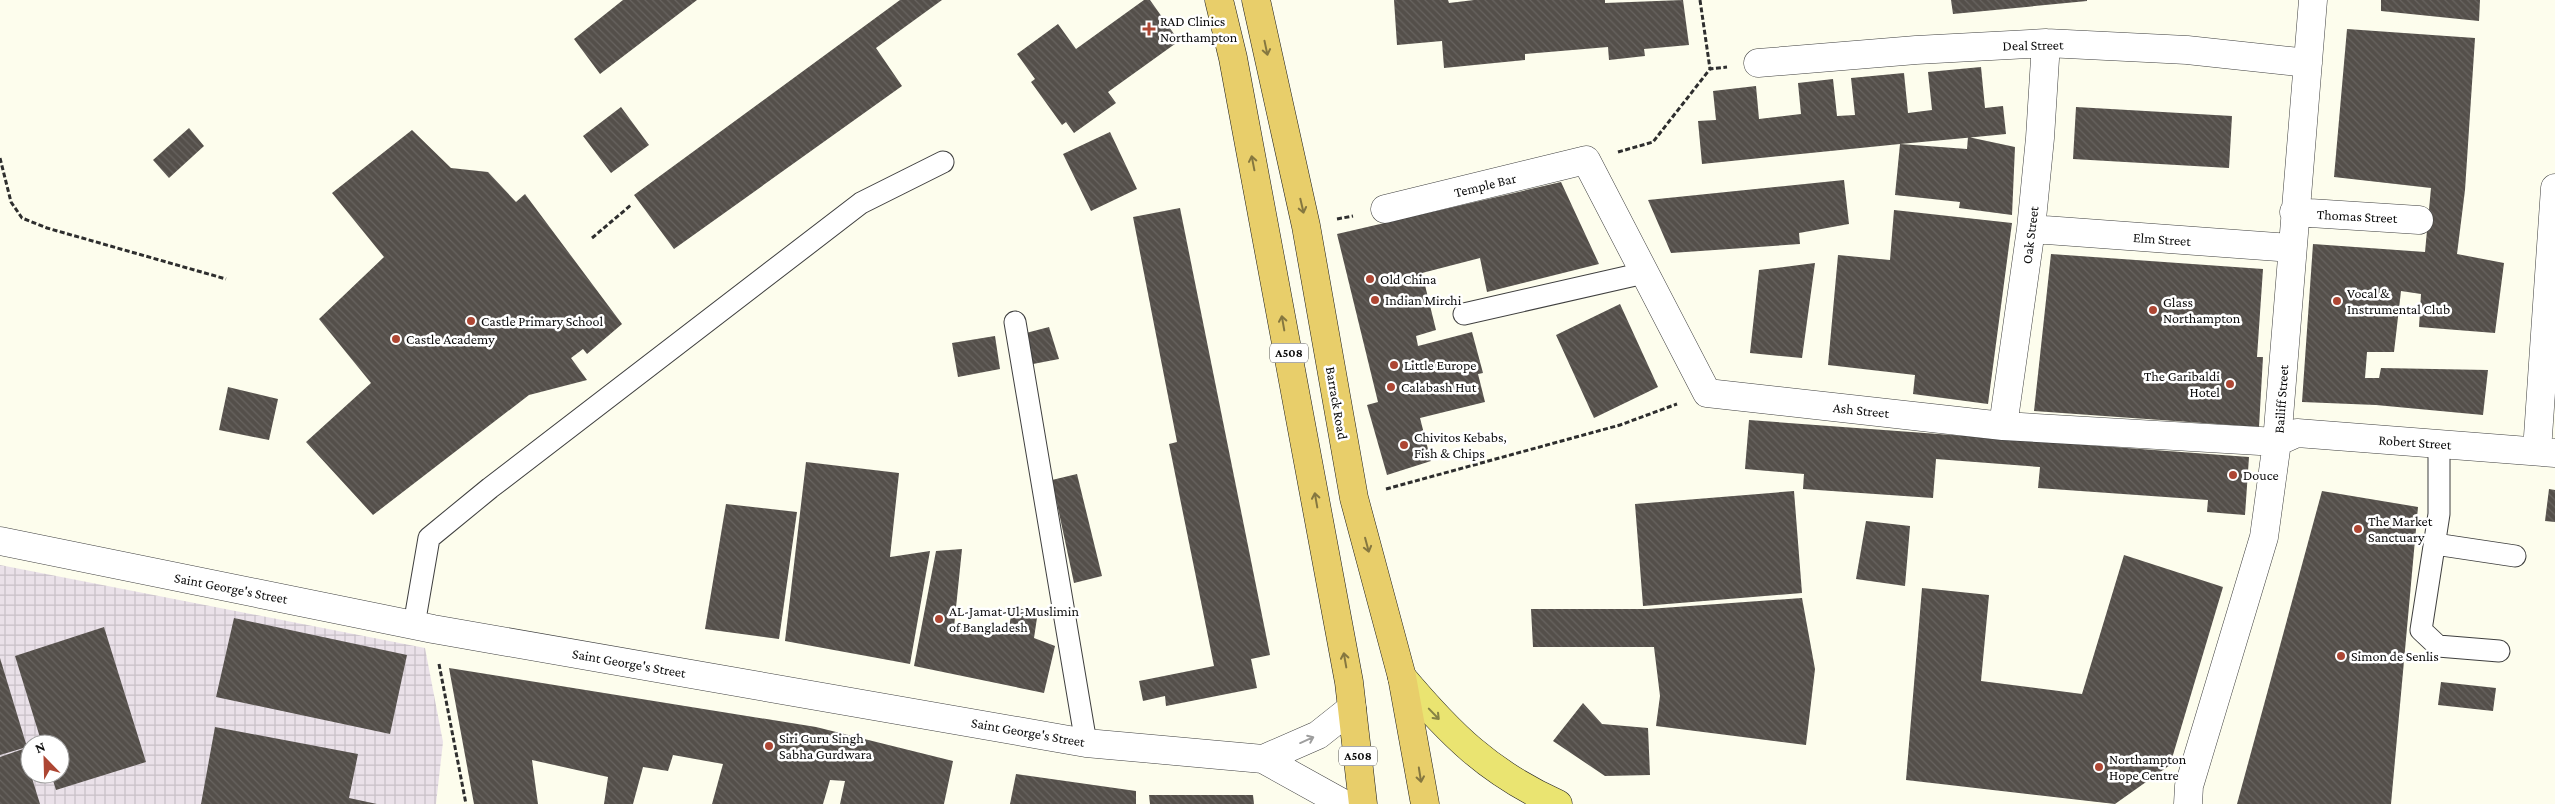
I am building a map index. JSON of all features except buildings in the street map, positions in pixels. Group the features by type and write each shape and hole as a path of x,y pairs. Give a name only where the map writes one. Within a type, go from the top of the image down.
{"highway":[{"name":"A508","path":"1219,0 1233,58 1277,291 1352,708 1363,804"},
{"name":"Barrack Road","path":"1256,0 1306,226 1354,498 1402,677 1425,804"}],"main road":[{"path":"1402,677 1425,704 1474,754 1516,782 1558,804"}],"street":[{"name":"Bailiff Street","path":"2185,798 2264,537 2277,442 2294,212 2313,0"},
{"name":"Deal Street","path":"1758,63 1916,50 2046,43 2187,50 2308,62"},
{"name":"Oak Street","path":"2003,426 2031,229 2040,138 2046,43"},
{"name":"Temple Bar","path":"1385,209 1586,160"},
{"path":"1586,160 1707,393"},
{"path":"2546,452 2555,188"},
{"name":"Thomas Street","path":"2294,212 2419,220"},
{"name":"Elm Street","path":"2031,229 2292,248"},
{"name":"Ash Street","path":"1707,393 2003,426 2277,442"},
{"name":"Robert Street","path":"2277,442 2297,433 2546,452"},
{"name":"Saint George's Street","path":"0,542 423,627 1086,743 1263,759 1344,804"},
{"name":"Saint George's Street","path":"1263,759 1318,735 1352,708"}],"lane":[{"path":"423,627 429,538 498,482 861,204 943,162"},
{"path":"1464,314 1644,273"},
{"path":"1015,322 1086,743"},
{"path":"2438,444 2439,514 2421,630 2438,646 2499,651"},
{"path":"2435,544 2515,556"}],"path":[{"path":"1700,0 1710,69"},
{"path":"1586,160 1653,142 1710,69 1758,63"},
{"path":"0,158 11,202 22,218 47,228 226,279"},
{"path":"592,238 631,205"},
{"path":"1306,226 1385,209"},
{"path":"1354,498 1620,425 1707,393"},
{"path":"423,627 466,804"}],"shaded area":[{"path":"0,565 425,648 443,742 436,804 0,804"}],"place":[{"name":"RAD Clinics Northampton","path":"1149,29"},
{"name":"Old China","path":"1370,279"},
{"name":"Indian Mirchi","path":"1375,300"},
{"name":"Vocal & Instrumental Club","path":"2337,301"},
{"name":"Glass Northampton","path":"2153,310"},
{"name":"Castle Primary School","path":"471,321"},
{"name":"Castle Academy","path":"396,339"},
{"name":"Little Europe","path":"1394,365"},
{"name":"The Garibaldi Hotel","path":"2230,384"},
{"name":"Calabash Hut","path":"1391,387"},
{"name":"Chivitos Kebabs, Fish & Chips","path":"1404,445"},
{"name":"Douce","path":"2233,475"},
{"name":"The Market Sanctuary","path":"2358,529"},
{"name":"AL-Jamat-Ul-Muslimin of Bangladesh","path":"939,619"},
{"name":"Simon de Senlis","path":"2341,656"},
{"name":"Siri Guru Singh Sabha Gurdwara","path":"769,746"},
{"name":"Northampton Hope Centre","path":"2099,767"}]}
